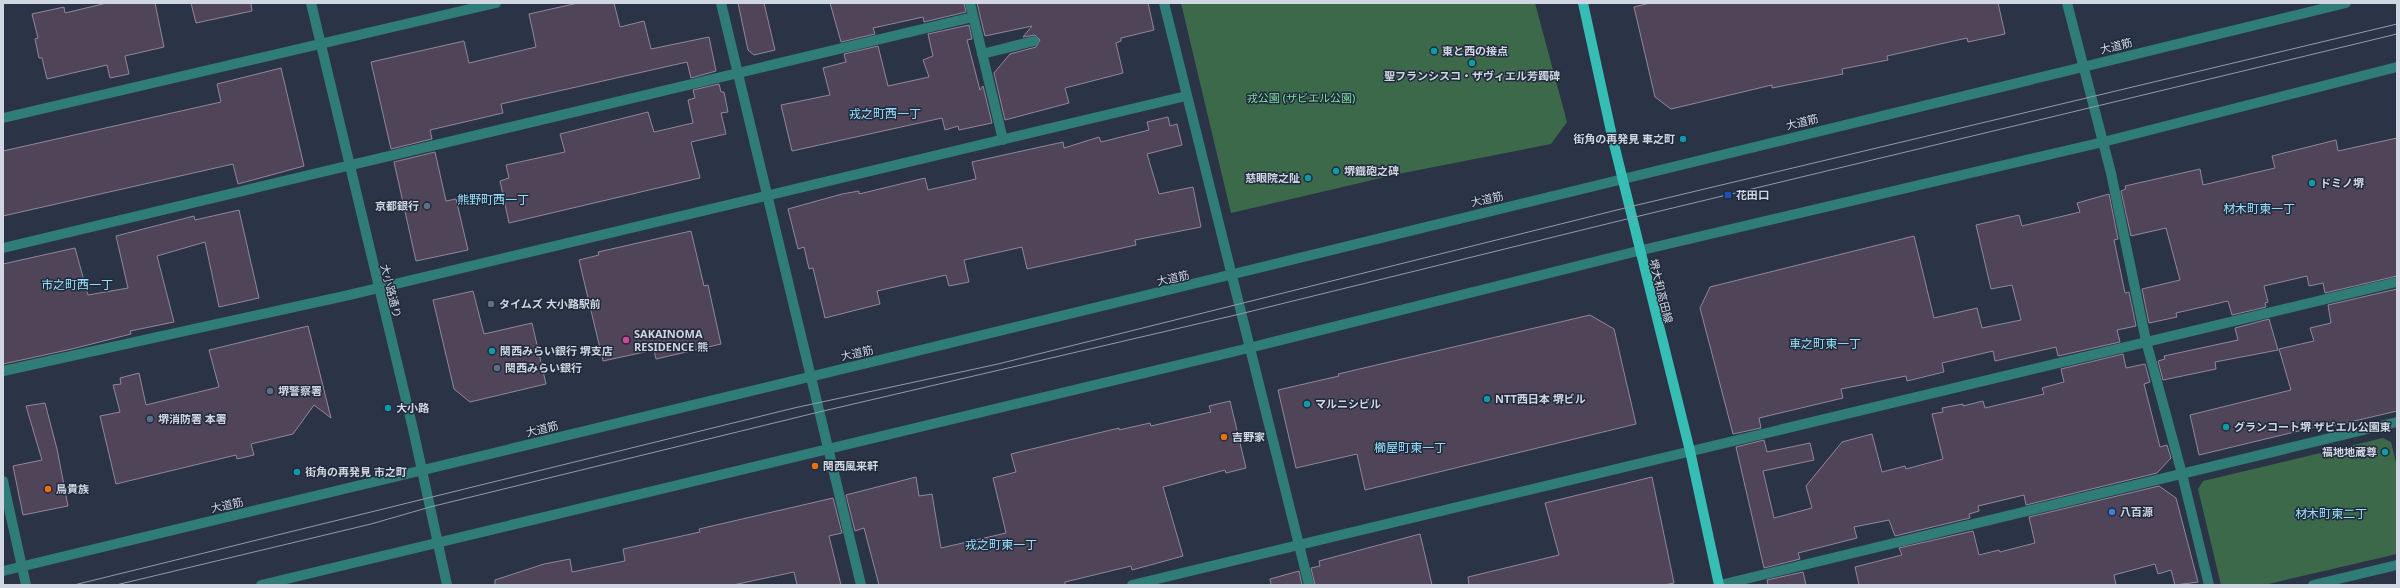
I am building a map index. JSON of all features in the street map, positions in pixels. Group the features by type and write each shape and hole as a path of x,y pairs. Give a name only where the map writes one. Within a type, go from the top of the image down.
{"main road":[{"name":"堺大和高田線","path":"1583,3 1638,251 1690,451 1720,585"}],"street":[{"name":"大小路通り","path":"311,3 422,470 447,585"},
{"path":"3,118 496,3"},
{"path":"721,3 766,196 861,585"},
{"path":"970,3 1003,140"},
{"path":"1164,3 1230,276 1250,348 1309,585"},
{"path":"2067,3 2103,142 2146,341 2182,474 2209,585"},
{"name":"大道筋","path":"3,571 1230,276 1414,229 2346,3"},
{"path":"3,248 973,17"},
{"path":"982,54 1034,42"},
{"path":"261,585 438,544 828,448 1250,348 1638,251 2103,142 2397,67"},
{"path":"3,372 378,288 1186,96"},
{"path":"1132,585 2397,282"},
{"path":"1720,585 2397,422"},
{"path":"3,481 26,585"},
{"path":"2313,585 2397,565"}],"green space":[{"name":"戎公園 (ザビエル公園)","path":"1181,3 1535,3 1567,122 1551,144 1398,174 1231,213"},
{"path":"2383,438 2391,442 2397,467 2397,554 2264,585 2221,585 2198,489 2203,481"}],"building":[{"path":"107,3 155,3 164,47 125,56 129,74 110,78 107,65 47,79 42,58 39,58 35,39 38,38 32,14 64,7 65,13"},
{"path":"191,3 251,3 252,11 196,23"},
{"path":"578,3 614,3 620,27 644,21 651,49 709,37 716,71 691,78 687,62 501,104 503,113 430,130 432,139 391,149 371,62 464,41 469,63 536,47 529,14"},
{"path":"738,3 764,3 775,50 754,55 748,50"},
{"path":"830,3 964,3 966,12 924,22 923,17 873,28 875,34 841,42"},
{"path":"977,3 1148,3 1154,30 1121,38 1121,41 1116,43 1123,73 1065,88 1069,103 1005,120 994,73 1010,54 1036,47 1040,40 1035,35 1023,37 1032,26 985,36"},
{"path":"1650,3 1998,3 2005,34 1968,42 1967,38 1887,56 1888,60 1842,69 1843,74 1772,88 1772,85 1671,109 1655,97 1634,7"},
{"path":"969,25 972,39 967,40 980,90 983,86 992,123 959,130 958,126 945,130 942,118 792,151 781,105 830,95 823,68 846,62 844,54 878,46 888,86 929,77 923,60 933,56 928,34"},
{"path":"281,68 304,166 238,184 233,164 3,216 3,151 221,102 217,84"},
{"path":"719,84 721,92 724,92 728,112 721,113 726,134 691,142 700,178 509,223 500,181 509,178 506,165 565,152 560,134 648,112 654,132 693,123 688,100 695,98 693,90"},
{"path":"1168,117 1170,126 1177,124 1182,145 1147,154 1159,194 1193,187 1201,227 1135,240 1136,245 1027,269 1022,247 964,260 969,282 949,286 946,275 877,291 880,304 825,318 813,268 809,269 804,247 798,249 788,209 842,194 859,191 859,194 925,178 928,190 976,179 972,162 1063,142 1064,148 1099,137 1101,142 1149,130 1147,122"},
{"path":"2397,138 2397,276 2325,293 2323,283 2309,286 2307,276 2264,286 2268,302 2265,303 2266,307 2232,315 2228,301 2176,313 2177,317 2149,323 2142,289 2180,280 2166,228 2131,236 2121,191 2126,189 2125,186 2200,169 2203,185 2275,168 2272,156 2336,140 2338,151"},
{"path":"435,152 446,201 456,199 468,250 416,261 394,162"},
{"path":"2109,194 2118,239 2114,240 2125,293 2129,292 2136,326 2117,330 2120,342 2058,356 2056,347 1995,361 1993,351 1942,363 1944,372 1907,381 1906,376 1841,389 1843,398 1759,418 1761,428 1733,434 1700,308 1710,287 1914,236 1934,318 1977,308 1982,328 2021,320 2012,285 1991,289 1976,225 2019,215 2022,226 2080,212 2077,203"},
{"path":"239,210 259,298 219,307 205,242 157,256 174,322 130,331 131,334 72,349 3,364 3,264 75,248 88,295 128,288 116,236 194,216 195,220"},
{"path":"691,231 704,286 708,285 721,344 656,359 654,350 603,361 579,260 599,255 598,252"},
{"path":"2397,289 2397,411 2333,426 2332,423 2199,455 2190,415 2291,390 2279,349 2314,341 2310,328 2331,323 2328,305"},
{"name":"関西みらい銀行 堺支店","path":"473,291 484,334 532,323 546,384 470,402 454,389 433,300"},
{"name":"NTT西日本 堺ビル","path":"1590,315 1614,329 1636,424 1365,490 1357,454 1296,468 1278,390 1339,376 1338,374"},
{"path":"2269,319 2278,350 2215,362 2216,369 2163,380 2158,361 2165,359 2164,356 2238,340 2235,328"},
{"path":"308,326 331,418 314,405 293,434 251,444 254,455 237,459 236,455 116,484 100,416 120,412 113,385 121,384 120,378 139,373 146,405 219,387 209,350"},
{"path":"2123,354 2126,368 2145,364 2150,382 2144,384 2160,447 2167,445 2171,458 2157,473 2026,505 2024,495 1978,506 1979,511 1969,514 1970,518 1895,536 1889,520 1854,527 1857,538 1798,553 1800,559 1764,568 1736,447 1764,440 1767,452 1810,443 1814,460 1763,471 1774,518 1812,508 1806,486 1842,442 1872,434 1882,472 1905,466 1906,469 1943,459 1932,414 1943,412 1942,408 1963,404 1963,406 1983,401 1985,408 2044,394 2042,388 2064,382 2061,369"},
{"path":"1230,401 1246,468 1226,473 1225,470 1163,487 1183,556 1132,570 1131,566 1065,582 1065,585 879,585 864,528 855,531 846,495 916,477 919,496 932,494 941,548 1006,533 993,478 1016,472 1011,454 1119,428 1119,430 1150,423 1151,426 1211,412 1209,406"},
{"path":"45,403 57,449 68,506 23,515 13,466 42,460 26,406"},
{"path":"1652,477 1674,583 1664,585 1469,585 1468,577 1559,555 1545,503"},
{"path":"2159,486 2176,498 2198,582 2175,585 2171,570 2158,574 2155,564 2114,575 2116,585 1859,585 1855,567 1902,555 1899,548 1973,531 1979,555 1999,550 2000,552 2035,543 2029,517"},
{"path":"833,498 842,533 829,536 841,585 797,585 794,572 733,585 495,585 495,580 544,564 570,559 572,572 625,561 623,549 700,532 699,529"},
{"path":"1420,534 1432,585 1315,585 1311,568 1320,566 1319,561"},
{"path":"1299,571 1302,585 1271,585 1270,579"},
{"path":"1803,572 1806,585 1768,585 1767,580"}],"tram line":[{"path":"74,585 794,408 998,364 1629,207 2397,24"},
{"path":"116,585 371,524 430,507 819,412 1240,314 1631,218 2397,34"}],"place":[{"name":"東と西の接点","path":"1434,51"},
{"name":"聖フランシスコ・ザヴィエル芳躅碑","path":"1472,63"},
{"name":"街角の再発見 車之町","path":"1683,139"},
{"name":"堺鐡砲之碑","path":"1336,171"},
{"name":"慈眼院之阯","path":"1308,178"},
{"name":"ドミノ堺","path":"2312,183"},
{"name":"花田口","path":"1728,195"},
{"name":"京都銀行","path":"427,206"},
{"name":"タイムズ 大小路駅前","path":"491,304"},
{"name":"SAKAINOMA RESIDENCE 熊","path":"626,340"},
{"name":"関西みらい銀行 堺支店","path":"492,351"},
{"name":"関西みらい銀行","path":"497,368"},
{"name":"堺警察署","path":"270,391"},
{"name":"NTT西日本 堺ビル","path":"1487,399"},
{"name":"マルニシビル","path":"1307,404"},
{"name":"大小路","path":"388,408"},
{"name":"堺消防署 本署","path":"150,419"},
{"name":"グランコート堺 ザビエル公園東","path":"2226,427"},
{"name":"吉野家","path":"1224,437"},
{"name":"福地地蔵尊","path":"2385,452"},
{"name":"関西風来軒","path":"815,466"},
{"name":"街角の再発見 市之町","path":"297,472"},
{"name":"鳥貴族","path":"48,489"},
{"name":"八百源","path":"2112,512"}],"district":[{"name":"戎之町西一丁","path":"885,114"},
{"name":"熊野町西一丁","path":"493,200"},
{"name":"材木町東一丁","path":"2259,209"},
{"name":"市之町西一丁","path":"77,285"},
{"name":"車之町東一丁","path":"1825,344"},
{"name":"櫛屋町東一丁","path":"1410,448"},
{"name":"材木町東二丁","path":"2331,514"},
{"name":"戎之町東一丁","path":"1001,545"}]}
